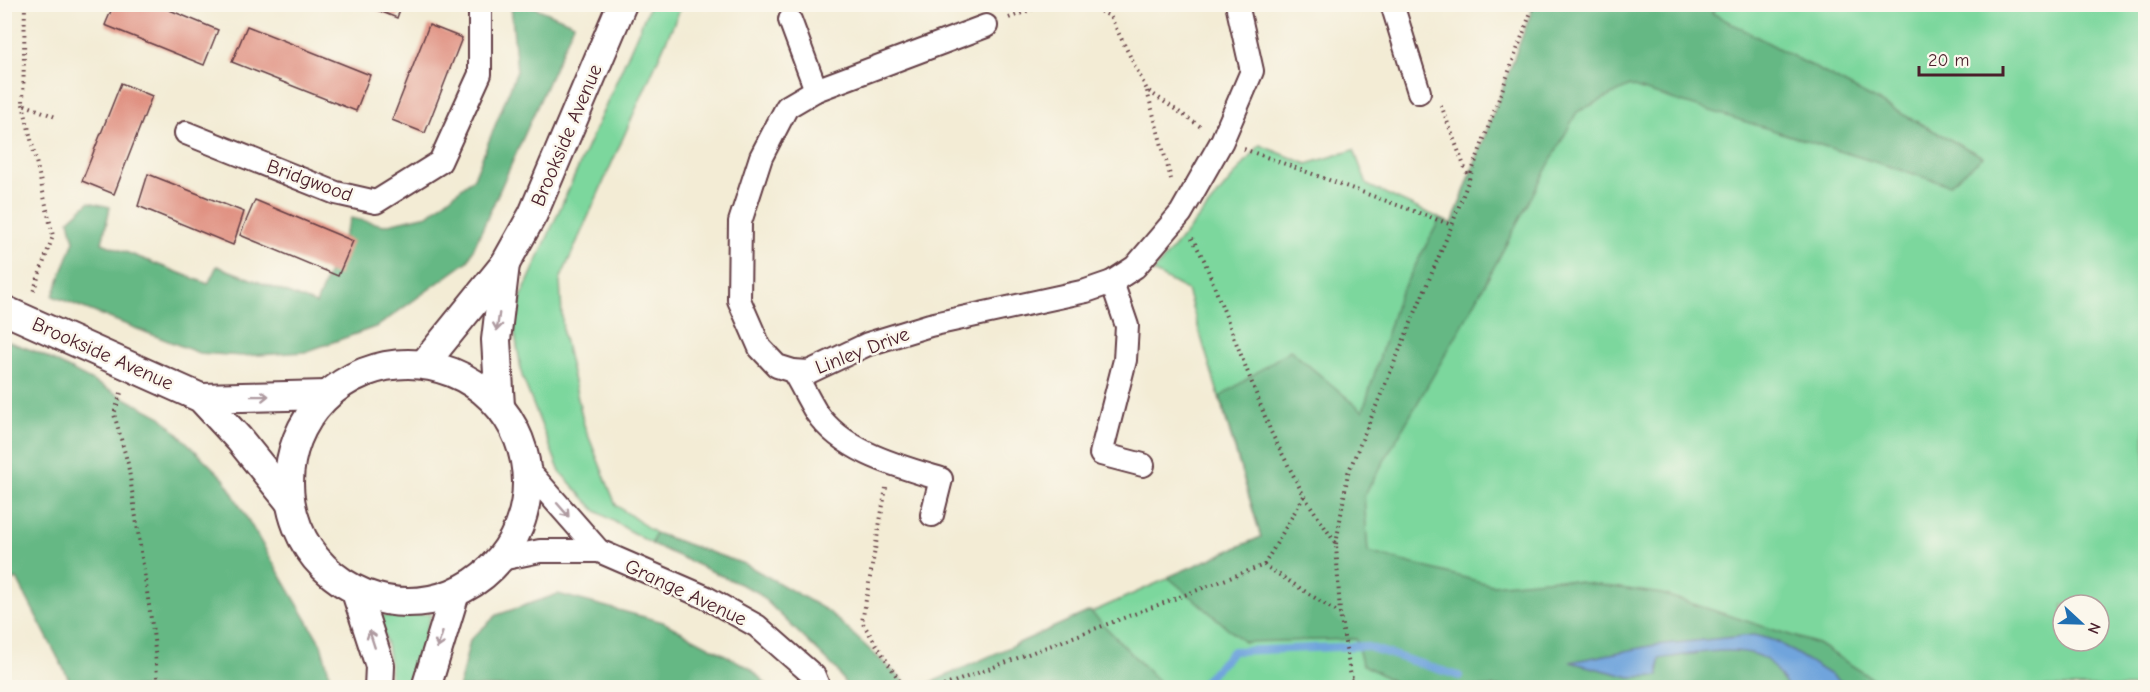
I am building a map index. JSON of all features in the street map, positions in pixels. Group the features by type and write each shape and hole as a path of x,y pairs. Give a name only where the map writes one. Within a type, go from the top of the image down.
{"street":[{"name":"Bridgwood","path":"186,133 336,193 376,202 440,162 480,74 480,4"},
{"name":"Linley Drive","path":"986,26 816,90 787,108 761,157 740,222 739,300 760,348 777,366 793,371 809,372 868,344 930,325 1086,291 1112,282 1135,267 1181,213 1222,141 1252,71 1237,4"},
{"path":"1392,4 1419,92"},
{"name":"Brookside Avenue","path":"424,364 505,264 533,214 622,5"},
{"path":"790,20 816,90"},
{"name":"Brookside Avenue","path":"500,406 496,340 505,264"},
{"path":"1112,282 1126,326 1125,360 1101,454 1143,465"},
{"name":"Brookside Avenue","path":"14,314 201,398 239,439 290,501"},
{"path":"398,363 424,364 450,370 473,382 500,406 521,443 527,469 527,501 518,532 501,559 480,579 455,593 422,602 389,602 356,592 325,569 302,538 290,501 290,462 303,425 327,395 348,379 372,369 398,363"},
{"path":"793,371 817,413 843,439 891,464 941,479 932,515"},
{"name":"Brookside Avenue","path":"201,398 327,395"},
{"name":"Grange Avenue","path":"527,469 599,551"},
{"name":"Grange Avenue","path":"501,559 540,551 599,551 705,597 757,626 814,676 819,687"},
{"path":"356,592 380,666 379,687"},
{"path":"426,687 455,593"}],"path":[{"path":"14,314 52,236 23,104 25,4"},
{"path":"986,26 1046,4"},
{"path":"1110,4 1110,16"},
{"path":"1365,687 1350,677 1340,614 1336,544 1348,473 1469,180 1534,4"},
{"path":"1147,90 1172,183"},
{"path":"1419,92 1438,98 1469,180"},
{"path":"23,104 58,118"},
{"path":"1190,234 1204,260 1271,432 1304,496 1336,544"},
{"path":"129,365 114,414 128,464 154,639 158,687"},
{"path":"891,464 862,622 904,687"},
{"path":"938,687 1264,565 1304,496"},
{"path":"1264,565 1340,614"}],"green space":[{"path":"511,5 529,5 574,24 468,261 378,326 305,352 243,356 199,353 53,296 74,241 69,220 89,202 110,207 102,243 208,284 217,266 316,304 351,218 384,225 428,215 474,178 517,71"},
{"path":"650,5 682,5 560,280 563,334 584,425 616,505 655,533 652,544 596,511 560,472 522,376 514,327 521,297"},
{"path":"1534,5 2145,5 2145,687 921,688 1261,537 1187,290 1153,272 1260,145 1307,164 1354,150 1367,185 1452,224"},
{"path":"1534,5 1718,5 1712,13 1983,157 1949,185 1630,86 1577,112 1471,310 1364,496 1368,552 1492,585 1556,579 1662,594 1818,644 1886,687 1403,687 1362,664 1356,639 1244,642 1168,577 1261,537 1220,397 1290,350 1363,411 1398,298 1440,219 1452,224"},
{"path":"4,340 37,352 161,417 224,479 321,644 333,687 73,687 17,579 5,583"},
{"path":"655,533 747,565 828,611 910,687 847,687 837,670 757,592 652,544"},
{"path":"558,594 663,622 750,668 769,687 459,687 470,640 497,615"},
{"path":"1090,611 1164,687 921,687"},
{"path":"431,614 411,687 390,687 388,651 377,616"}],"water":[{"path":"1754,635 1776,641 1850,687 1788,687 1765,659 1755,654 1742,652 1697,653 1659,659 1659,676 1630,677 1570,662 1655,645"}],"building":[{"path":"114,4 155,4 218,30 204,65 105,25"},
{"path":"362,4 402,4 397,18"},
{"path":"429,25 462,38 425,133 392,120"},
{"path":"247,26 370,75 356,111 232,62"},
{"path":"121,83 152,96 114,194 82,181"},
{"path":"148,174 244,212 233,245 138,206"},
{"path":"255,200 353,241 338,276 240,235"}],"waterway":[{"path":"1198,688 1233,651 1365,646 1459,676"}]}
